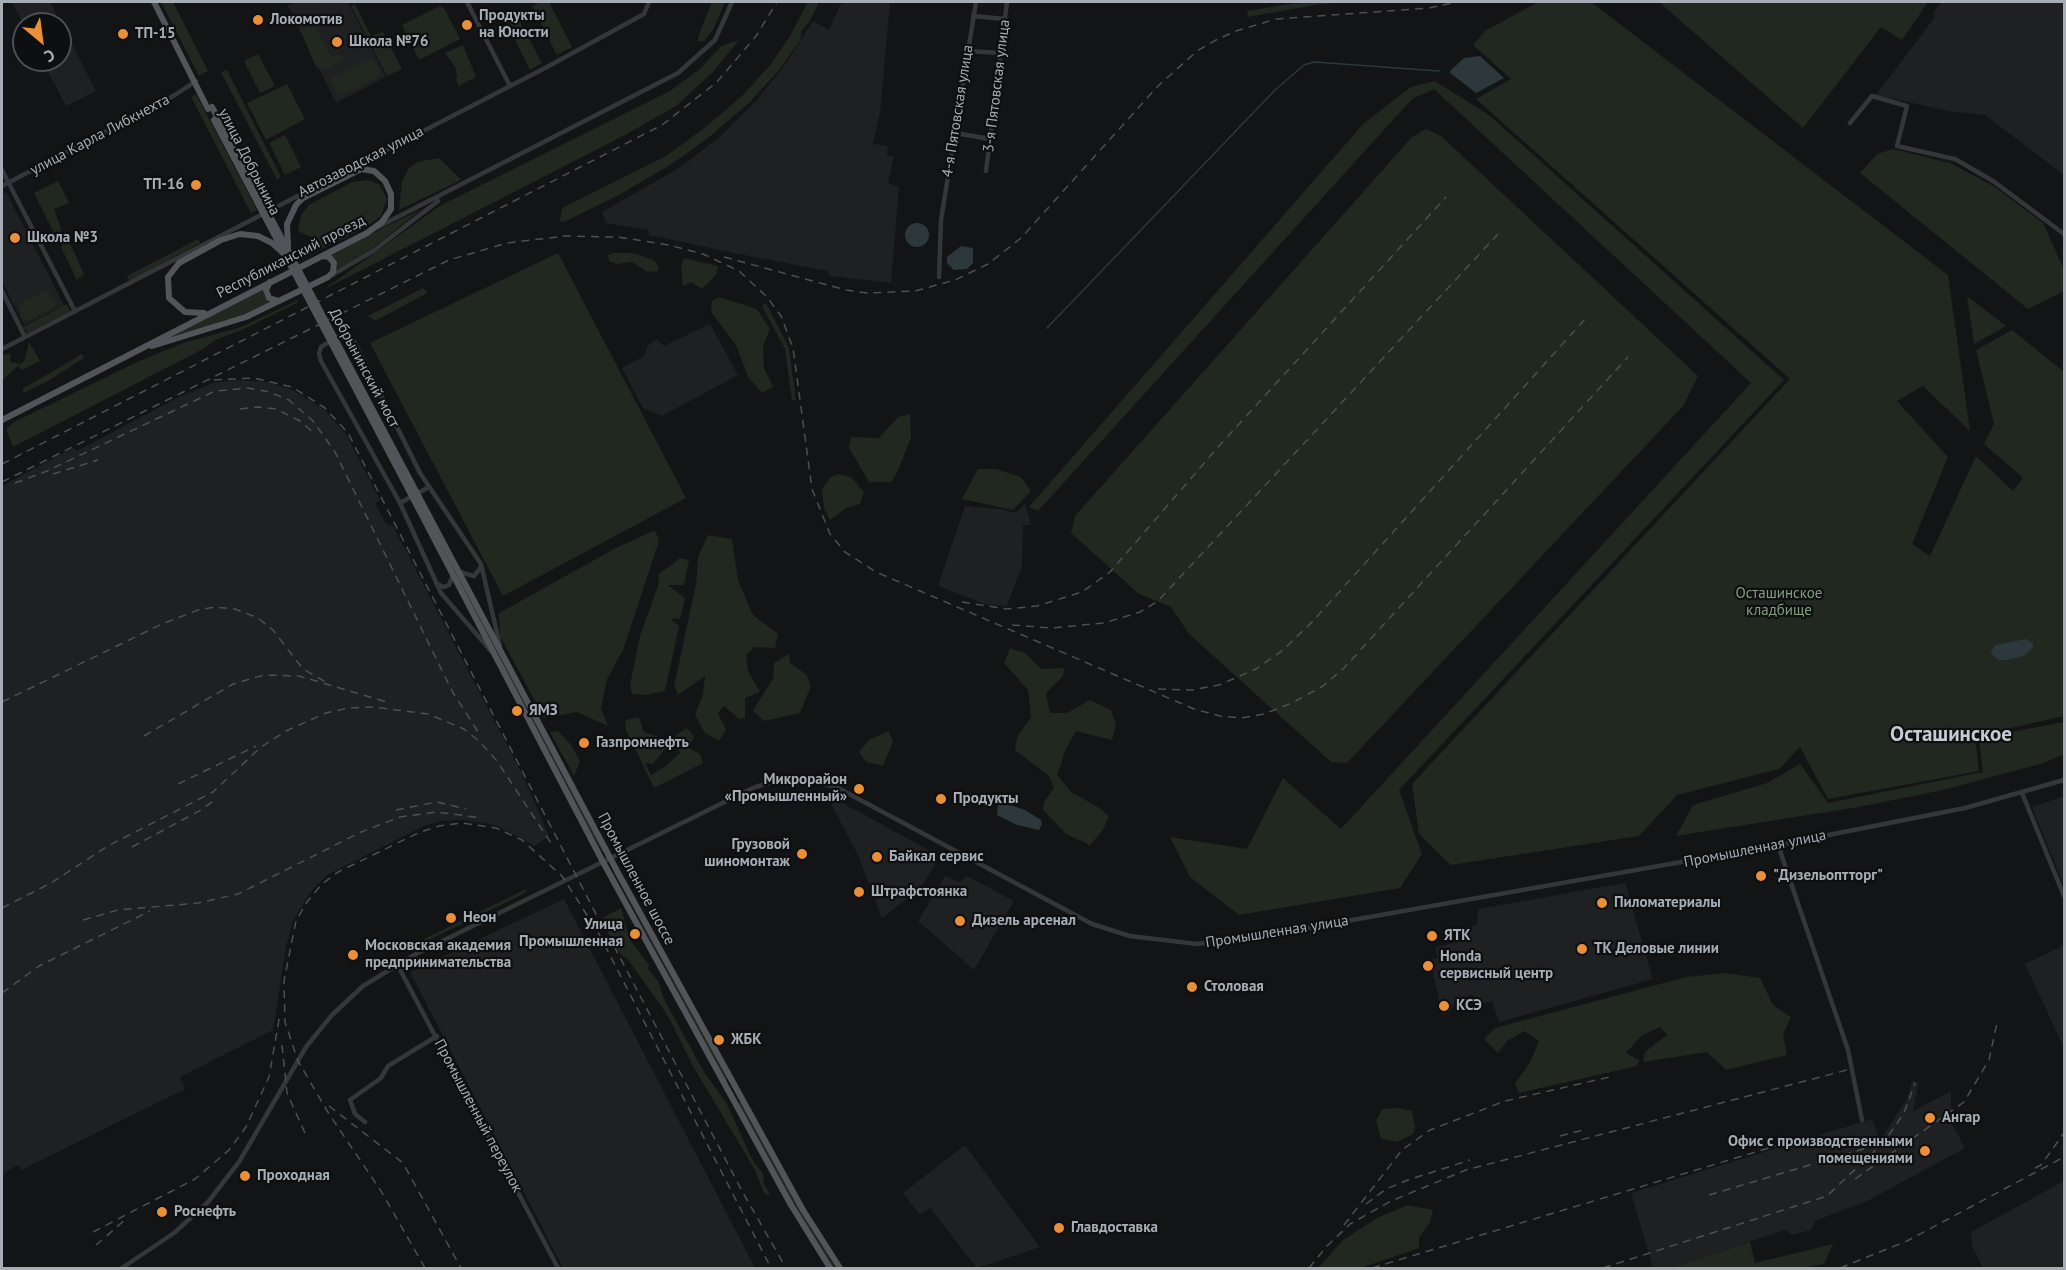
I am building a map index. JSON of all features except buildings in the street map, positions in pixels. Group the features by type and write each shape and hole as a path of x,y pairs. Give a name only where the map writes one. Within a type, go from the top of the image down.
{"main road":[{"name":"улица Добрынина","path":"154,2 286,252"},
{"path":"286,252 286,232 296,205 303,198 361,170 374,171 385,181 391,194 388,213 382,222 367,233"},
{"name":"Республиканский проезд","path":"2,420 367,233"},
{"path":"214,310 200,313 185,312 170,298 168,278 175,266 221,240 240,234 266,240 286,252"},
{"name":"Добрынинский мост","path":"286,252 416,499"},
{"path":"319,257 329,257 334,263 333,272 328,277"},
{"name":"Республиканский проезд","path":"137,350 234,321 328,277"},
{"path":"271,281 267,290 269,298 273,301 284,299"},
{"name":"Промышленное шоссе","path":"416,499 456,574 500,648 735,1086 804,1210 840,1269"},
{"name":"Промышленное шоссе","path":"456,574 493,653 603,862 791,1205 830,1269"},
{"path":"728,1090 735,1086"}],"street":[{"path":"467,2 510,86"},
{"name":"Автозаводская улица","path":"2,349 510,86 644,14 649,2"},
{"name":"Республиканский проезд","path":"367,233 458,188 687,67 706,50 718,35 732,2"},
{"name":"4-я Пятовская улица","path":"939,277 941,220 975,2"},
{"name":"3-я Пятовская улица","path":"986,171 1007,2"},
{"path":"973,16 1005,19"},
{"path":"968,51 1000,53"},
{"name":"улица Карла Либкнехта","path":"2,186 175,95 196,81"},
{"path":"1850,123 1872,96 1907,106 1897,146 1956,159 1994,181 2064,234"},
{"path":"955,133 990,139"},
{"path":"2,170 75,311"},
{"name":"Республиканский проезд","path":"328,277 373,251 458,188"},
{"path":"2,291 25,337"},
{"path":"493,653 460,617 435,582 426,555 400,503 320,357 321,347 337,337 349,336 355,342 392,413 398,433 429,487 481,564 500,648"},
{"path":"400,503 429,487"},
{"path":"435,582 439,586 449,585 456,574 474,576 480,572 481,564"},
{"name":"Промышленная улица","path":"122,1269 174,1233 208,1202 239,1162 298,1061 323,1025 363,986 398,964 611,858 753,788 777,780 803,777 838,788 1092,924 1130,936 1197,944 1260,937 1778,846 1965,808 2064,780"},
{"path":"2022,793 2064,896"},
{"path":"1778,846 1848,1050 1862,1120"},
{"name":"Промышленный переулок","path":"398,964 558,1269"},
{"path":"365,1122 355,1114 350,1100 381,1078 388,1066 437,1036"}],"shaded area":[{"path":"12,2 50,2 55,12 17,12"},
{"name":"Школа №76","path":"297,2 348,2 386,77 336,103 288,6"},
{"path":"845,2 890,2 880,113 873,144 888,146 887,155 894,156 888,183 899,187 891,283 831,276 827,271 649,235 649,230 606,223 602,212 679,168 721,136 756,101 787,62 813,21 829,30 840,5"},
{"path":"1942,2 2064,2 2064,175 1985,115 1949,111 1876,95 1935,17 1933,13"},
{"path":"72,44 96,91 66,106 48,72 72,72"},
{"path":"1480,56 1504,78 1476,93 1449,72 1464,58"},
{"name":"Школа №3","path":"6,192 64,305 24,325 2,281 2,194"},
{"path":"917,223 925,227 929,235 925,243 917,247 909,243 905,235 909,227"},
{"path":"961,246 973,248 973,263 967,269 954,270 947,263 947,257"},
{"path":"710,324 738,375 662,416 643,408 622,368 644,356 648,345 657,339 664,346"},
{"path":"237,380 268,382 292,390 324,409 346,434 380,500 375,503 386,524 393,526 523,776 549,836 535,846 496,825 463,820 440,821 422,827 327,875 312,890 293,921 286,947 273,1030 180,1077 185,1089 21,1170 18,1165 2,1174 2,486 73,448 77,451 177,398 213,383"},
{"path":"1025,504 1031,525 1023,525 1022,566 1007,606 985,604 938,586 965,506 1001,509 1015,513"},
{"path":"2026,639 2033,643 2033,647 2024,656 1999,660 1992,655 1991,651 1996,645"},
{"path":"2064,796 2064,886 2032,807"},
{"name":"Байкал сервис","path":"831,797 940,856 921,888 882,918 858,855 830,802"},
{"path":"999,797 1001,802 1025,810 1041,820 1039,830 1017,825 997,815 998,805 995,798"},
{"name":"Дизель арсенал","path":"945,876 960,882 967,876 1014,901 974,970 918,921"},
{"path":"1625,883 1653,979 1499,1022 1492,1001 1474,1006 1473,995 1458,998 1450,1012 1442,1014 1430,960 1438,958 1435,947 1454,943 1452,929 1477,925 1478,909"},
{"path":"564,899 755,1268 563,1268 410,972"},
{"path":"2064,945 2064,1048 2025,964"},
{"path":"1912,1081 1919,1082 1913,1111 1951,1091 1951,1122 1965,1148 1869,1200 1815,1221 1811,1230 1792,1235 1785,1230 1670,1268 1653,1268 1631,1193 1872,1119 1880,1140 1907,1099"},
{"path":"965,1145 1040,1247 977,1268 930,1208 920,1215 903,1193"},
{"path":"2064,1181 2064,1268 1983,1268 1972,1246 1971,1232"}],"green space":[{"path":"161,2 173,2 208,71 199,76"},
{"path":"541,2 549,2 572,47 557,55 532,6"},
{"path":"712,2 725,2 714,28 704,41 699,42 698,37"},
{"path":"808,2 819,2 810,21 802,30 800,41 779,70 749,103 708,138 672,164 617,196 564,222 560,221 562,208 666,156 742,96 771,64 790,36"},
{"path":"1301,2 1354,2 1321,4 1248,17 1247,11"},
{"name":"Осташинское кладбище","path":"1538,2 1591,2 1948,275 1970,431 1923,386 1897,401 1948,457 1912,544 1930,556 1976,456 2013,491 2023,478 1984,444 1994,424 1976,350 2012,330 2064,372 2064,716 1975,736 1979,771 1828,799 1800,747 1779,769 1677,795 1639,836 1451,865 1419,834 1412,784 1790,379 1476,99 1511,79 1473,45 1485,31"},
{"path":"1659,2 1928,2 1902,40 1881,27 1803,128"},
{"path":"355,4 371,36 383,32 402,69 387,76 351,6"},
{"path":"440,6 444,8 460,39 419,60 402,25"},
{"path":"513,20 520,22 542,63 530,70 509,28 508,22"},
{"path":"313,23 332,58 340,54 343,60 326,69 316,67 300,30"},
{"path":"739,40 713,72 676,106 627,134 323,290 441,205 670,91 700,69 721,46"},
{"path":"463,45 476,77 459,86 455,78 457,77 456,68 445,53"},
{"path":"258,54 275,86 260,93 244,61"},
{"path":"372,58 380,70 379,76 343,95 337,93 331,81 332,78"},
{"path":"227,70 281,177 277,180 221,72"},
{"path":"1435,81 1489,115 1784,380 1399,790 1422,854 1400,888 1239,915 1190,877 1170,837 1247,849 1283,778 1341,829 1751,383 1434,89 1412,99 1038,511 1029,507 1364,123 1411,87"},
{"path":"287,84 305,119 266,140 247,103"},
{"path":"196,94 257,210 251,213 191,97"},
{"path":"1426,129 1441,136 1698,376 1683,406 1347,763 1331,762 1189,634 1171,607 1139,594 1071,533 1075,516 1412,137"},
{"path":"285,135 301,167 285,175 269,143"},
{"path":"1893,149 1950,163 1995,187 2043,223 2064,270 2064,291 2028,309 1860,173 1877,154"},
{"path":"439,158 461,180 399,210 402,182 408,169 417,162"},
{"path":"368,180 379,184 387,199 381,216 366,227 304,258 303,250 313,238 298,231 301,215 309,205 352,182"},
{"path":"58,181 69,203 54,209 62,231 55,235 34,193"},
{"path":"422,209 371,249 337,269 337,262 329,254"},
{"path":"198,239 200,243 130,281 127,276"},
{"path":"65,240 69,241 84,274 77,280 61,247"},
{"path":"558,253 686,498 503,596 370,343"},
{"path":"632,253 654,260 659,268 658,271 648,272 632,262 617,264 609,261 608,255"},
{"path":"684,258 718,266 716,275 702,289 691,282 683,286 681,266"},
{"path":"264,288 264,296 272,303 235,320 169,338"},
{"path":"423,288 428,293 375,321 368,316"},
{"path":"47,290 56,303 54,307 29,320 23,319 19,309 20,303"},
{"path":"1967,296 2006,326 1974,344"},
{"path":"719,297 757,309 770,329 763,346 764,368 773,387 762,393 748,377 736,345 711,312 712,301"},
{"path":"298,300 297,303 242,330 215,340 205,348 13,447 6,429 14,422 135,363 183,343 241,327"},
{"path":"766,303 789,348 796,400 792,400 785,349 762,306"},
{"path":"67,304 70,311 27,333 23,327"},
{"path":"29,342 40,361 22,370 18,366 2,381 2,355 11,353 10,362 21,364 25,360"},
{"path":"82,354 84,358 24,393 22,389"},
{"path":"910,414 911,438 896,475 891,482 869,482 849,448 851,437 879,438 898,417"},
{"path":"978,469 996,469 1021,477 1031,491 1013,510 962,499"},
{"path":"838,474 851,477 864,492 860,504 846,508 830,520 824,508 822,489 831,477"},
{"path":"655,530 659,541 623,650 607,679 601,708 608,726 577,712 544,718 500,636 499,613 614,549"},
{"path":"708,535 732,539 738,580 753,615 778,634 775,648 754,647 746,655 748,671 760,692 745,698 745,718 739,719 724,706 718,713 726,730 719,741 704,732 695,715 703,694 705,676 678,695 674,686 696,584 698,557"},
{"path":"680,558 689,560 684,585 668,585 685,598 680,619 670,618 679,626 665,691 646,695 632,694 630,685 640,636 659,583 658,575"},
{"path":"455,571 602,848 602,851 583,819"},
{"path":"1010,648 1025,653 1041,669 1064,668 1063,676 1046,693 1050,713 1067,713 1090,700 1111,710 1116,725 1112,740 1076,731 1066,749 1057,775 1071,792 1109,816 1103,830 1090,845 1066,834 1043,810 1044,802 1054,788 1049,776 1015,750 1017,737 1031,717 1028,690 1004,663"},
{"path":"789,654 790,663 807,675 811,686 800,713 764,721 753,711 773,678 774,663"},
{"path":"639,717 644,732 665,739 666,748 653,764 645,763 651,775 680,753 673,738 686,728 694,736 689,748 700,754 703,763 654,788 626,730 625,720"},
{"path":"2064,722 2064,754 2044,763 1943,790 1858,807 1676,836 1693,805 1767,783 1800,764 1828,803 1983,772 1979,738"},
{"path":"558,731 571,745 580,761 574,776 550,732"},
{"path":"888,731 893,741 883,766 866,762 859,752 869,740"},
{"path":"612,869 614,869 728,1079 725,1080"},
{"path":"526,889 527,892 425,942 424,939"},
{"path":"621,908 630,940 658,981 664,999 704,1072 726,1102 752,1159 763,1174 764,1184 770,1194 766,1195 763,1191 755,1170 693,1066 668,1016 627,958 621,955 607,931 602,918"},
{"path":"1725,973 1760,978 1773,1005 1791,1017 1783,1034 1787,1055 1726,1070 1707,1052 1643,1062 1645,1052 1667,1035 1660,1027 1641,1036 1626,1053 1639,1060 1637,1066 1519,1093 1515,1083 1530,1063 1539,1041 1524,1031 1507,1041 1498,1053 1484,1039 1495,1028 1686,977"},
{"path":"741,1102 806,1220 836,1268 832,1268 796,1210 738,1103"},
{"path":"1398,1108 1412,1111 1415,1128 1413,1134 1397,1142 1381,1139 1376,1120 1383,1109"},
{"path":"1408,1205 1433,1210 1430,1222 1419,1238 1419,1248 1361,1268 1318,1268 1343,1240 1379,1217"},
{"path":"1750,1242 1755,1263 1833,1244 1824,1264 1801,1268 1670,1268"}],"waterway":[{"path":"1047,328 1275,90 1304,65 1314,62 1439,71"}],"railway":[{"path":"2,464 662,125 717,82 756,36 777,2"},
{"path":"724,257 846,290 867,293 915,291 955,280 988,264 1021,238 1158,86 1197,51 1216,40 1236,31 1276,19 1429,8 1457,2"},
{"path":"962,602 1007,609 1037,606 1082,592 1110,572 1219,446 1446,197"},
{"path":"1012,625 1051,628 1104,623 1140,612 1158,601 1498,234"},
{"path":"2,482 449,260 507,243 565,236 618,237 669,245 703,254 739,271 767,297 781,316 793,348 812,489 830,534 845,552 876,572 1194,709 1220,716 1241,718 1264,714 1292,703 1323,686 1344,668 1628,357"},
{"path":"1158,689 1192,690 1219,685 1256,669 1283,650 1313,621 1586,318"},
{"path":"214,380 254,378 292,387 325,408 348,433 597,916"},
{"path":"15,483 47,471 215,391 248,388 269,392 289,400 313,421 335,452 452,691 480,735"},
{"path":"240,409 258,407 276,409 300,421 314,433"},
{"path":"53,474 98,460"},
{"path":"2,702 162,624 198,610 215,607 235,609 258,618 273,630 303,669 329,684"},
{"path":"144,736 233,684 264,675 299,676 390,703"},
{"path":"2,908 51,883 108,846 213,792 261,747 286,731 326,713 348,708 373,707 428,714 464,729 479,741 497,761 551,843"},
{"path":"178,784 256,746"},
{"path":"132,847 201,810 217,798"},
{"path":"396,810 437,802 466,809"},
{"path":"83,920 118,910 198,903 238,894 361,832 400,817 437,812 482,818"},
{"path":"425,1268 381,1191 329,1114 298,1061 285,1022 284,981 296,921 307,902 322,884 338,872 418,833 439,826 462,823 496,828 522,840 562,876 599,934 771,1268"},
{"path":"2,993 39,966 150,911"},
{"path":"614,946 742,1191 786,1268"},
{"path":"93,1232 195,1179 229,1150 246,1127 269,1077 280,1014"},
{"path":"1855,1179 1964,1102 1989,1060 1997,1023"},
{"path":"282,1045 287,1093 305,1133"},
{"path":"1309,1268 1327,1246 1350,1224 1391,1201 1466,1170 1847,1070"},
{"path":"1344,1225 1402,1150 1430,1130 1505,1101 1614,1076"},
{"path":"1603,1268 1827,1196 1884,1142 1904,1113 1915,1083"},
{"path":"329,1106 403,1163 461,1268"},
{"path":"1560,1136 1583,1130"},
{"path":"2035,1168 2041,1165 2064,1133"},
{"path":"1372,1268 1792,1141"},
{"path":"1709,1195 1877,1145"},
{"path":"1840,1268 1907,1241 2064,1157"},
{"path":"1366,1204 1386,1189 1470,1160"},
{"path":"96,1245 126,1219"}],"place":[{"name":"Локомотив","path":"258,20"},
{"name":"Продукты на Юности","path":"467,25"},
{"name":"ТП-15","path":"123,34"},
{"name":"Школа №76","path":"337,42"},
{"name":"ТП-16","path":"196,185"},
{"name":"Школа №3","path":"15,238"},
{"name":"ЯМЗ","path":"517,711"},
{"name":"Газпромнефть","path":"584,743"},
{"name":"Микрорайон «Промышленный»","path":"859,789"},
{"name":"Продукты","path":"941,799"},
{"name":"Грузовой шиномонтаж","path":"802,854"},
{"name":"Байкал сервис","path":"877,857"},
{"name":"\"Дизельоптторг\"","path":"1761,876"},
{"name":"Штрафстоянка","path":"859,892"},
{"name":"Пиломатериалы","path":"1602,903"},
{"name":"Неон","path":"451,918"},
{"name":"Дизель арсенал","path":"960,921"},
{"name":"Улица Промышленная","path":"635,934"},
{"name":"ЯТК","path":"1432,936"},
{"name":"ТК Деловые линии","path":"1582,949"},
{"name":"Московская академия предпринимательства","path":"353,955"},
{"name":"Honda сервисный центр","path":"1428,966"},
{"name":"Столовая","path":"1192,987"},
{"name":"КСЭ","path":"1444,1006"},
{"name":"ЖБК","path":"719,1040"},
{"name":"Ангар","path":"1930,1118"},
{"name":"Офис с производственными помещениями","path":"1925,1151"},
{"name":"Проходная","path":"245,1176"},
{"name":"Роснефть","path":"162,1212"},
{"name":"Главдоставка","path":"1059,1228"}],"district":[{"name":"Осташинское","path":"1951,735"}]}
